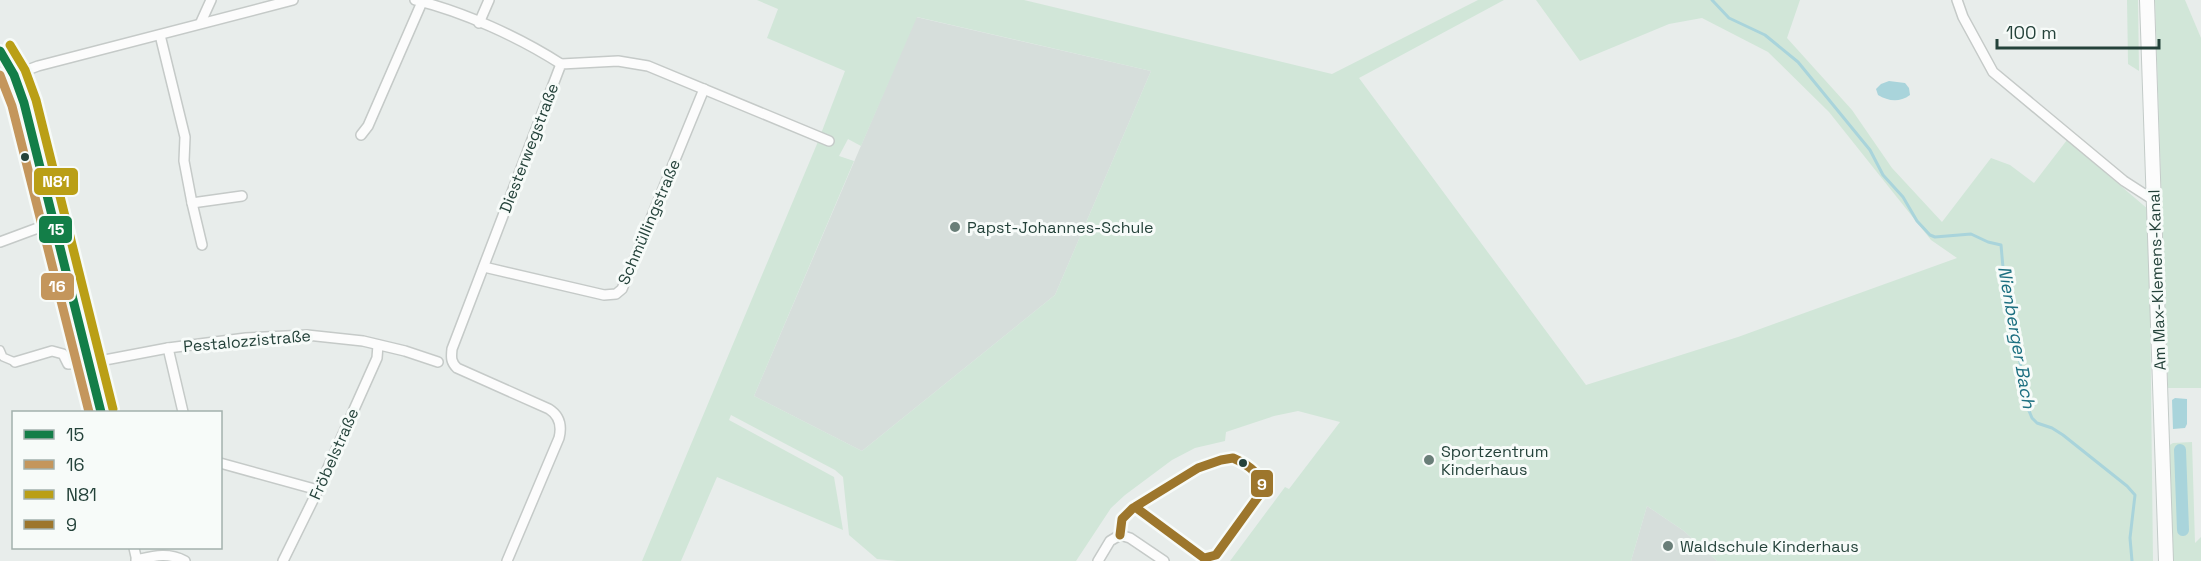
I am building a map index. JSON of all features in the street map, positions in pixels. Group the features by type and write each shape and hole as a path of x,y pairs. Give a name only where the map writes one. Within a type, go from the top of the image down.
{"main road":[{"name":"Am Max-Klemens-Kanal","path":"2147,0 2166,561"}],"street":[{"path":"201,22 211,0"},
{"path":"14,75 38,66 160,35 201,22 293,0"},
{"path":"479,22 489,0"},
{"path":"1957,0 1963,17 1993,72 2124,181 2155,201"},
{"path":"361,135 368,126 418,1 479,22 539,50 561,64"},
{"path":"160,35 185,137 184,161 202,245"},
{"path":"0,51 14,75 24,103 101,411"},
{"name":"Diesterwegstraße","path":"507,561 559,438 560,423 549,409 469,374 452,363 452,349 561,64 611,61 636,63 829,141"},
{"name":"Schmüllingstraße","path":"484,267 604,295 616,294 622,289 704,89"},
{"path":"192,203 242,196"},
{"path":"0,242 54,222"},
{"name":"Pestalozzistraße","path":"89,363 168,348 246,338 307,335 378,345 438,362"},
{"name":"Fröbelstraße","path":"282,561 318,490 376,358 378,345"},
{"path":"168,348 183,411"},
{"path":"0,350 3,357 15,362 52,351 63,354 69,364 89,363"},
{"path":"222,464 318,490"},
{"path":"1098,561 1110,541 1120,535 1130,538 1164,561"},
{"path":"137,561 163,555 171,555 185,561"}],"shaded area":[{"name":"Papst-Johannes-Schule","path":"916,17 1151,71 1055,295 862,451 754,396"},
{"name":"Waldschule Kinderhaus","path":"1647,506 1684,531 1717,561 1631,561"}],"green space":[{"path":"757,0 1024,0 1332,74 1478,0 1504,0 1359,78 1586,385 1738,337 1957,258 1931,240 1829,112 1768,52 1702,18 1669,24 1580,61 1536,0 1800,0 1787,38 1852,110 1892,168 1942,222 1991,158 2010,165 2034,183 2067,140 2149,210 2153,561 1717,561 1684,531 1647,506 1631,561 1230,561 1285,487 1289,489 1340,422 1298,411 1274,416 1226,432 1225,441 1195,448 1172,460 1111,508 1076,561 877,559 849,535 843,477 835,470 731,415 729,420 834,477 843,530 717,477 681,561 642,561 817,144 845,71 767,38 778,9","holes":["917,17 1151,71 1055,295 862,451 754,396 854,161 839,156 848,139 861,146"]},
{"path":"2127,0 2138,0 2139,71 2128,64"},
{"path":"2155,0 2185,0 2201,38 2201,388 2168,388"},
{"path":"2192,442 2195,543 2201,537 2201,561 2171,561 2168,446 2173,443"}],"water":[{"path":"1889,81 1905,83 1910,95 1894,100 1878,95 1876,89"},
{"path":"2187,399 2185,428 2173,429 2172,400"}],"waterway":[{"name":"Nienberger Bach","path":"1712,0 1729,18 1765,35 1798,62 1870,150 1883,175 1903,197 1917,221 1930,235 1935,237 1971,234 2001,245 2007,300 2012,312 2027,406 2037,423 2063,435 2135,495 2130,538 2132,561"},
{"path":"2180,450 2183,530"}],"transit line":[{"name":"N81","path":"10,45 25,70 36,100 113,409"},
{"name":"15","path":"0,51 14,75 24,103 101,411"},
{"name":"16","path":"0,75 12,106 89,411"},
{"name":"9","path":"1120,535 1122,519 1133,508 1198,468 1221,460 1233,458 1248,466 1257,474 1263,490 1216,555 1204,558 1135,507"}],"place":[{"name":"Papst-Johannes-Schule","path":"955,227"},
{"name":"Sportzentrum Kinderhaus","path":"1429,460"},
{"name":"Waldschule Kinderhaus","path":"1668,546"}]}
